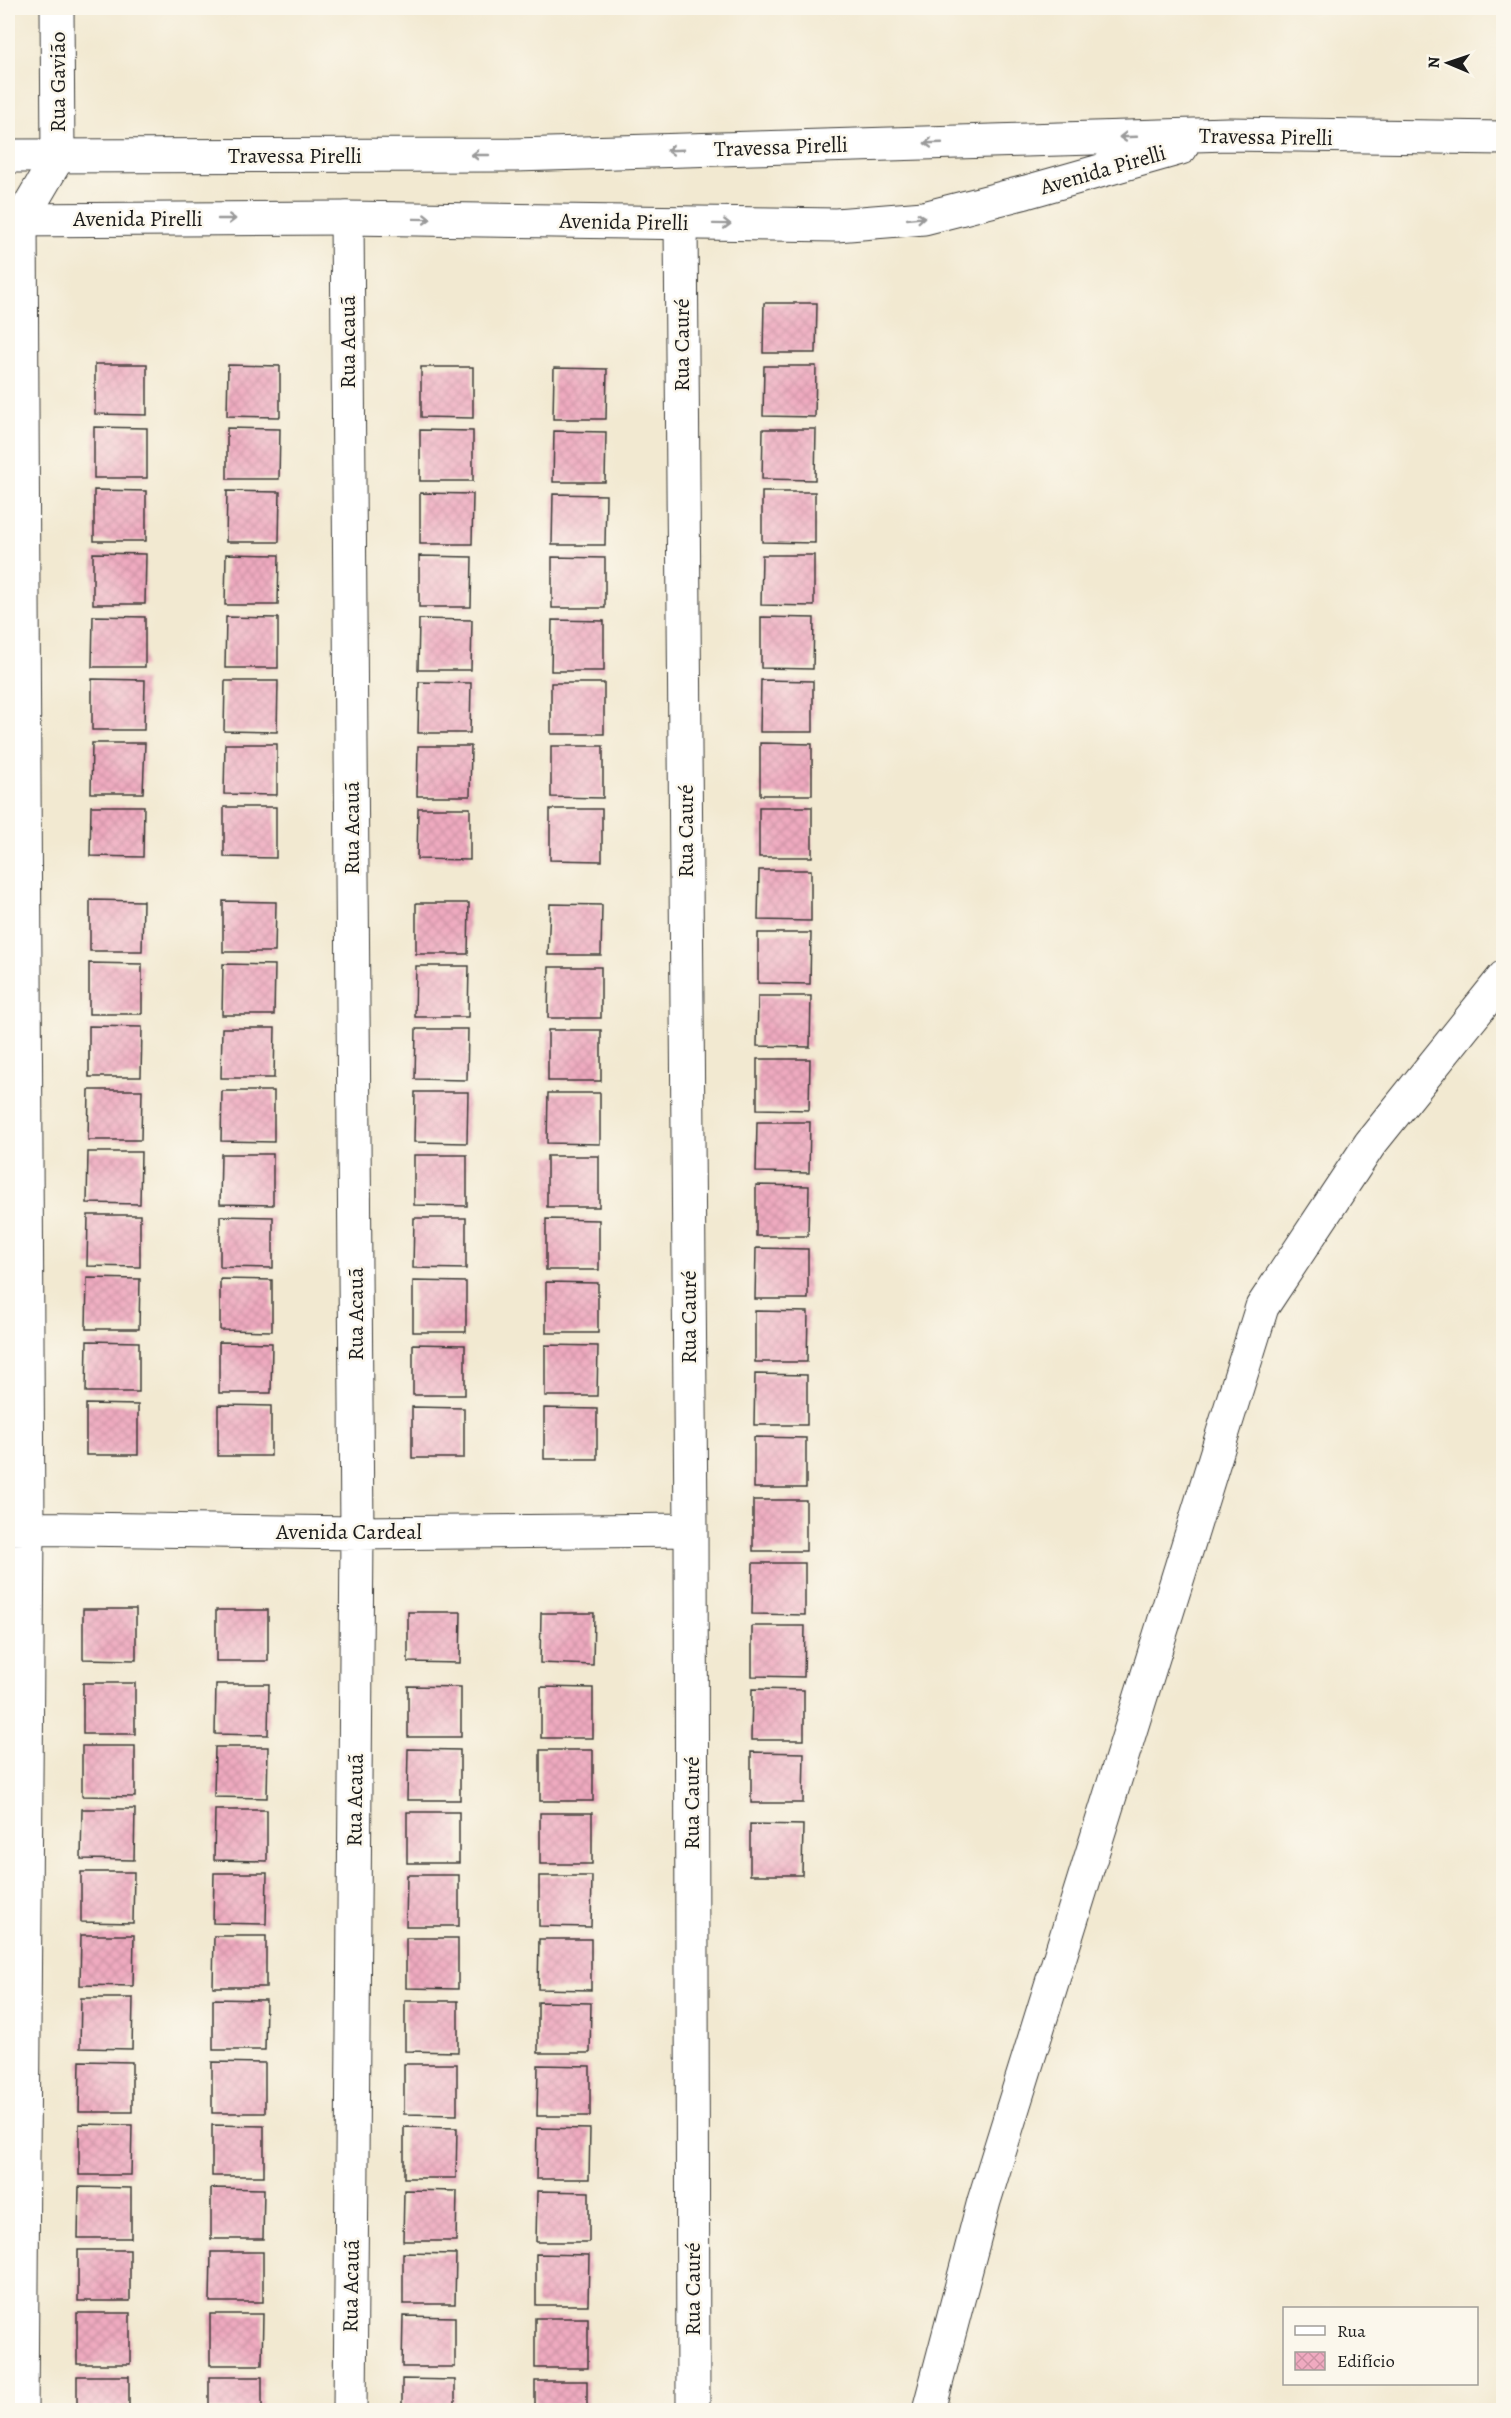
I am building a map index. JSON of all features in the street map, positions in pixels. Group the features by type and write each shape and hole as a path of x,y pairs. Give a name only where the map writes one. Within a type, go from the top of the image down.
{"street":[{"name":"Rua Gavião","path":"57,8 58,157"},
{"name":"Travessa Pirelli","path":"58,157 515,155 1228,134 1503,138"},
{"name":"Avenida Pirelli","path":"14,220 347,218 836,225 924,218 1026,192 1228,134"},
{"path":"8,156 58,157"},
{"path":"21,2410 14,220 58,157"},
{"name":"Rua Acauã","path":"347,218 357,1533 350,2410"},
{"name":"Rua Cauré","path":"681,223 691,1530 693,2410"},
{"path":"929,2410 984,2201 1262,1307 1370,1144 1503,977"},
{"name":"Avenida Cardeal","path":"18,1528 357,1533 691,1530"}],"building":[{"path":"764,303 817,303 816,353 763,353"},
{"path":"95,364 147,364 147,415 95,414"},
{"path":"228,365 280,366 280,417 227,416"},
{"path":"764,366 816,366 815,417 763,416"},
{"path":"421,367 473,367 473,418 421,417"},
{"path":"554,368 607,369 606,419 553,419"},
{"path":"94,427 147,428 147,478 94,478"},
{"path":"227,428 280,429 279,479 227,479"},
{"path":"763,429 816,429 815,480 762,479"},
{"path":"420,430 473,431 473,481 420,481"},
{"path":"554,431 606,432 605,482 553,482"},
{"path":"94,490 146,491 146,541 94,541"},
{"path":"227,491 280,492 279,542 226,542"},
{"path":"762,492 815,492 815,543 762,542"},
{"path":"420,493 473,494 472,544 420,544"},
{"path":"553,494 606,495 605,545 552,545"},
{"path":"93,553 146,554 145,604 93,604"},
{"path":"226,554 279,555 278,605 225,605"},
{"path":"762,555 814,555 814,606 761,605"},
{"path":"419,556 472,557 471,607 419,607"},
{"path":"552,557 605,558 605,608 552,608"},
{"path":"93,616 145,617 145,667 92,667"},
{"path":"226,617 278,618 278,668 225,668"},
{"path":"761,617 814,618 813,669 761,668"},
{"path":"419,619 472,620 471,670 418,670"},
{"path":"552,620 604,621 604,671 551,671"},
{"path":"92,679 145,680 144,730 92,730"},
{"path":"761,680 813,681 813,732 760,732"},
{"path":"225,681 278,681 277,732 224,731"},
{"path":"419,682 471,683 470,733 418,733"},
{"path":"551,683 604,683 604,734 551,734"},
{"path":"92,743 145,743 143,793 91,793"},
{"path":"760,743 812,744 812,795 760,795"},
{"path":"225,744 277,744 277,795 224,794"},
{"path":"418,746 471,746 470,796 417,796"},
{"path":"551,746 603,746 603,798 551,797"},
{"path":"91,806 144,806 143,857 90,856"},
{"path":"224,807 276,807 276,858 224,857"},
{"path":"759,807 812,807 812,857 759,857"},
{"path":"418,808 470,808 470,860 417,859"},
{"path":"550,809 602,809 602,861 550,860"},
{"path":"759,870 811,870 811,921 758,920"},
{"path":"90,900 143,901 142,951 90,951"},
{"path":"223,901 276,902 275,952 223,952"},
{"path":"416,903 469,903 468,954 416,954"},
{"path":"550,904 602,905 601,955 548,955"},
{"path":"758,933 811,933 810,984 758,983"},
{"path":"89,963 142,964 142,1014 89,1014"},
{"path":"223,964 275,965 274,1015 222,1015"},
{"path":"416,966 469,966 468,1017 415,1017"},
{"path":"549,967 601,967 601,1018 548,1018"},
{"path":"758,996 811,996 810,1047 757,1046"},
{"path":"89,1026 142,1027 141,1077 89,1077"},
{"path":"222,1028 275,1028 274,1078 221,1078"},
{"path":"416,1029 468,1029 467,1080 415,1079"},
{"path":"548,1030 601,1030 601,1081 548,1081"},
{"path":"757,1059 810,1059 809,1110 757,1109"},
{"path":"89,1090 142,1090 141,1140 88,1140"},
{"path":"222,1091 274,1091 274,1142 221,1141"},
{"path":"415,1092 468,1092 467,1143 414,1142"},
{"path":"548,1093 600,1093 600,1144 547,1143"},
{"path":"757,1122 810,1122 809,1173 756,1172"},
{"path":"88,1152 141,1152 140,1204 87,1203"},
{"path":"221,1154 273,1154 273,1205 220,1204"},
{"path":"414,1155 467,1155 467,1206 414,1205"},
{"path":"547,1156 599,1156 599,1207 547,1207"},
{"path":"756,1185 809,1186 808,1236 756,1236"},
{"path":"88,1215 140,1215 140,1267 87,1266"},
{"path":"220,1216 273,1217 273,1268 220,1267"},
{"path":"414,1218 466,1218 466,1269 413,1268"},
{"path":"546,1219 599,1220 599,1270 546,1270"},
{"path":"756,1248 808,1249 808,1299 755,1299"},
{"path":"87,1278 140,1279 139,1329 86,1329"},
{"path":"220,1279 272,1280 272,1331 220,1330"},
{"path":"413,1281 466,1282 466,1332 413,1332"},
{"path":"546,1282 598,1283 598,1333 546,1333"},
{"path":"755,1311 808,1312 807,1362 755,1362"},
{"path":"87,1341 139,1342 139,1392 86,1392"},
{"path":"219,1342 272,1343 271,1393 219,1393"},
{"path":"413,1344 465,1345 465,1395 413,1395"},
{"path":"545,1345 598,1346 597,1396 545,1396"},
{"path":"755,1374 807,1375 807,1425 754,1425"},
{"path":"86,1404 138,1405 138,1455 86,1455"},
{"path":"218,1405 271,1406 271,1456 218,1456"},
{"path":"412,1407 464,1408 464,1458 412,1458"},
{"path":"544,1408 597,1409 597,1459 544,1459"},
{"path":"754,1437 806,1438 806,1488 754,1488"},
{"path":"753,1500 806,1500 806,1551 753,1551"},
{"path":"753,1563 805,1563 805,1615 752,1614"},
{"path":"83,1609 136,1609 136,1660 83,1659"},
{"path":"216,1610 268,1610 268,1661 216,1661"},
{"path":"408,1612 461,1612 460,1663 408,1662"},
{"path":"541,1613 594,1613 593,1665 540,1663"},
{"path":"752,1626 805,1626 804,1677 752,1676"},
{"path":"83,1683 135,1683 135,1734 83,1734"},
{"path":"216,1684 269,1684 268,1735 215,1734"},
{"path":"408,1686 461,1687 461,1737 408,1737"},
{"path":"541,1687 593,1688 593,1738 541,1738"},
{"path":"752,1689 804,1690 804,1740 751,1740"},
{"path":"82,1746 135,1746 135,1797 82,1796"},
{"path":"215,1747 268,1747 267,1798 214,1797"},
{"path":"408,1749 460,1750 460,1800 407,1800"},
{"path":"540,1750 593,1750 593,1801 540,1801"},
{"path":"751,1752 804,1753 803,1803 751,1803"},
{"path":"82,1809 135,1809 134,1860 81,1859"},
{"path":"215,1810 267,1810 267,1861 214,1860"},
{"path":"407,1812 459,1812 459,1863 407,1863"},
{"path":"540,1813 592,1813 592,1864 540,1864"},
{"path":"750,1824 803,1825 802,1875 750,1875"},
{"path":"81,1872 134,1872 133,1923 81,1922"},
{"path":"214,1873 267,1873 266,1924 213,1923"},
{"path":"407,1875 459,1875 459,1926 406,1926"},
{"path":"539,1876 592,1876 591,1927 539,1926"},
{"path":"81,1935 134,1935 133,1986 80,1985"},
{"path":"214,1936 266,1936 266,1987 213,1987"},
{"path":"406,1938 458,1938 458,1989 406,1988"},
{"path":"539,1939 591,1939 591,1990 538,1989"},
{"path":"81,1998 133,1998 132,2049 80,2048"},
{"path":"213,1999 266,2000 265,2050 213,2050"},
{"path":"405,2001 458,2001 458,2052 405,2051"},
{"path":"538,2002 591,2003 590,2053 538,2053"},
{"path":"80,2061 132,2062 132,2112 79,2112"},
{"path":"212,2062 265,2063 265,2113 212,2113"},
{"path":"404,2064 457,2064 457,2115 404,2114"},
{"path":"538,2065 590,2066 590,2116 537,2116"},
{"path":"79,2124 132,2125 131,2175 79,2175"},
{"path":"212,2125 264,2126 264,2176 212,2176"},
{"path":"404,2127 457,2128 456,2178 404,2178"},
{"path":"537,2128 590,2129 589,2179 536,2179"},
{"path":"79,2187 131,2188 131,2238 78,2238"},
{"path":"211,2188 264,2189 263,2239 211,2239"},
{"path":"404,2190 457,2191 456,2241 403,2241"},
{"path":"537,2191 589,2192 589,2242 536,2242"},
{"path":"78,2250 130,2250 130,2301 78,2301"},
{"path":"211,2252 263,2252 263,2302 210,2302"},
{"path":"403,2253 456,2254 455,2304 403,2304"},
{"path":"536,2254 589,2255 588,2305 536,2305"},
{"path":"77,2313 130,2313 130,2364 77,2364"},
{"path":"210,2314 263,2314 262,2365 210,2365"},
{"path":"403,2316 455,2317 455,2367 402,2367"},
{"path":"535,2318 588,2318 588,2368 535,2368"},
{"path":"77,2376 129,2376 129,2410 77,2410"},
{"path":"209,2377 262,2377 262,2410 209,2410"},
{"path":"402,2379 455,2380 455,2410 402,2410"},
{"path":"535,2381 587,2381 587,2410 535,2410"}]}
